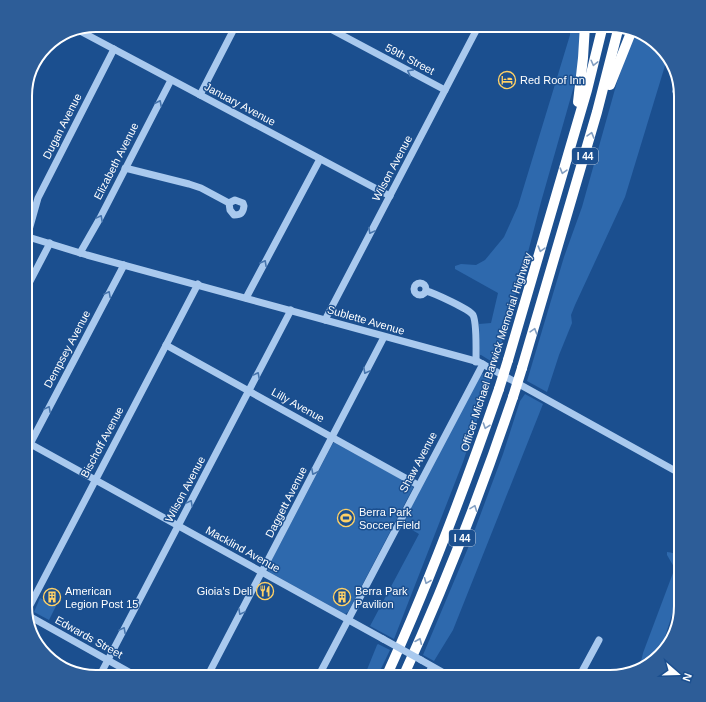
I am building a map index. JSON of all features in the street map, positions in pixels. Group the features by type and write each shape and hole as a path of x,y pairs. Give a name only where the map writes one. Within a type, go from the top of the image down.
{"highway":[{"path":"574,134 584,58 585,32"},
{"name":"Officer Michael Barwick Memorial Highway","path":"389,670 449,529 508,360 574,134 601,32"},
{"name":"I 44","path":"407,670 455,557 513,397 597,112 617,33"},
{"path":"597,112 620,62 630,35"}],"street":[{"path":"200,95 232,32"},
{"name":"59th Street","path":"336,32 445,90"},
{"name":"Wilson Avenue","path":"325,320 475,32"},
{"name":"January Avenue","path":"84,33 390,196"},
{"name":"Dugan Avenue","path":"32,218 38,198 114,49"},
{"name":"Elizabeth Avenue","path":"80,252 100,218 171,80"},
{"path":"246,298 320,159"},
{"path":"125,168 201,188 229,203"},
{"name":"Sublette Avenue","path":"32,239 480,363 674,470"},
{"path":"32,278 50,244"},
{"name":"Dempsey Avenue","path":"32,436 124,265"},
{"name":"Bischoff Avenue","path":"32,601 198,284"},
{"path":"426,291 435,294 471,313 474,320 480,363"},
{"name":"Wilson Avenue","path":"103,670 292,310"},
{"name":"Daggett Avenue","path":"211,670 384,337"},
{"name":"Lilly Avenue","path":"166,345 418,485"},
{"name":"Shaw Avenue","path":"322,670 480,363"},
{"name":"Macklind Avenue","path":"32,445 437,670"},
{"name":"Edwards Street","path":"33,618 126,670"},
{"path":"583,670 599,640"}],"shaded area":[{"path":"570,32 580,32 578,64 574,86 526,260 498,355 494,363 480,355 479,324 491,323 498,293 455,269 455,266 461,264 476,265 485,260 504,237 518,206"},
{"path":"633,37 649,45 665,65 625,197 571,315 572,323 559,355 547,392 527,381 564,257 582,207 617,82"},
{"path":"486,373 492,375 463,462 394,639 370,626 419,534 402,524 481,374"},
{"path":"525,394 543,404 453,630 434,661 423,655 468,548 503,454 520,401"},
{"path":"333,443 412,485 413,488 348,612 345,614 269,572 267,569"},
{"path":"667,552 674,554 674,567 667,555"},
{"path":"674,567 674,609 664,640 652,654 641,662"},
{"name":"American Legion Post 15","path":"40,598 56,606 49,620 34,612"},
{"path":"378,644 390,650 380,670 367,670"}],"place":[{"name":"Red Roof Inn","path":"507,80"},
{"name":"Berra Park Soccer Field","path":"346,518"},
{"name":"Gioia's Deli","path":"265,591"},
{"name":"American Legion Post 15","path":"52,597"},
{"name":"Berra Park Pavilion","path":"342,597"}]}
